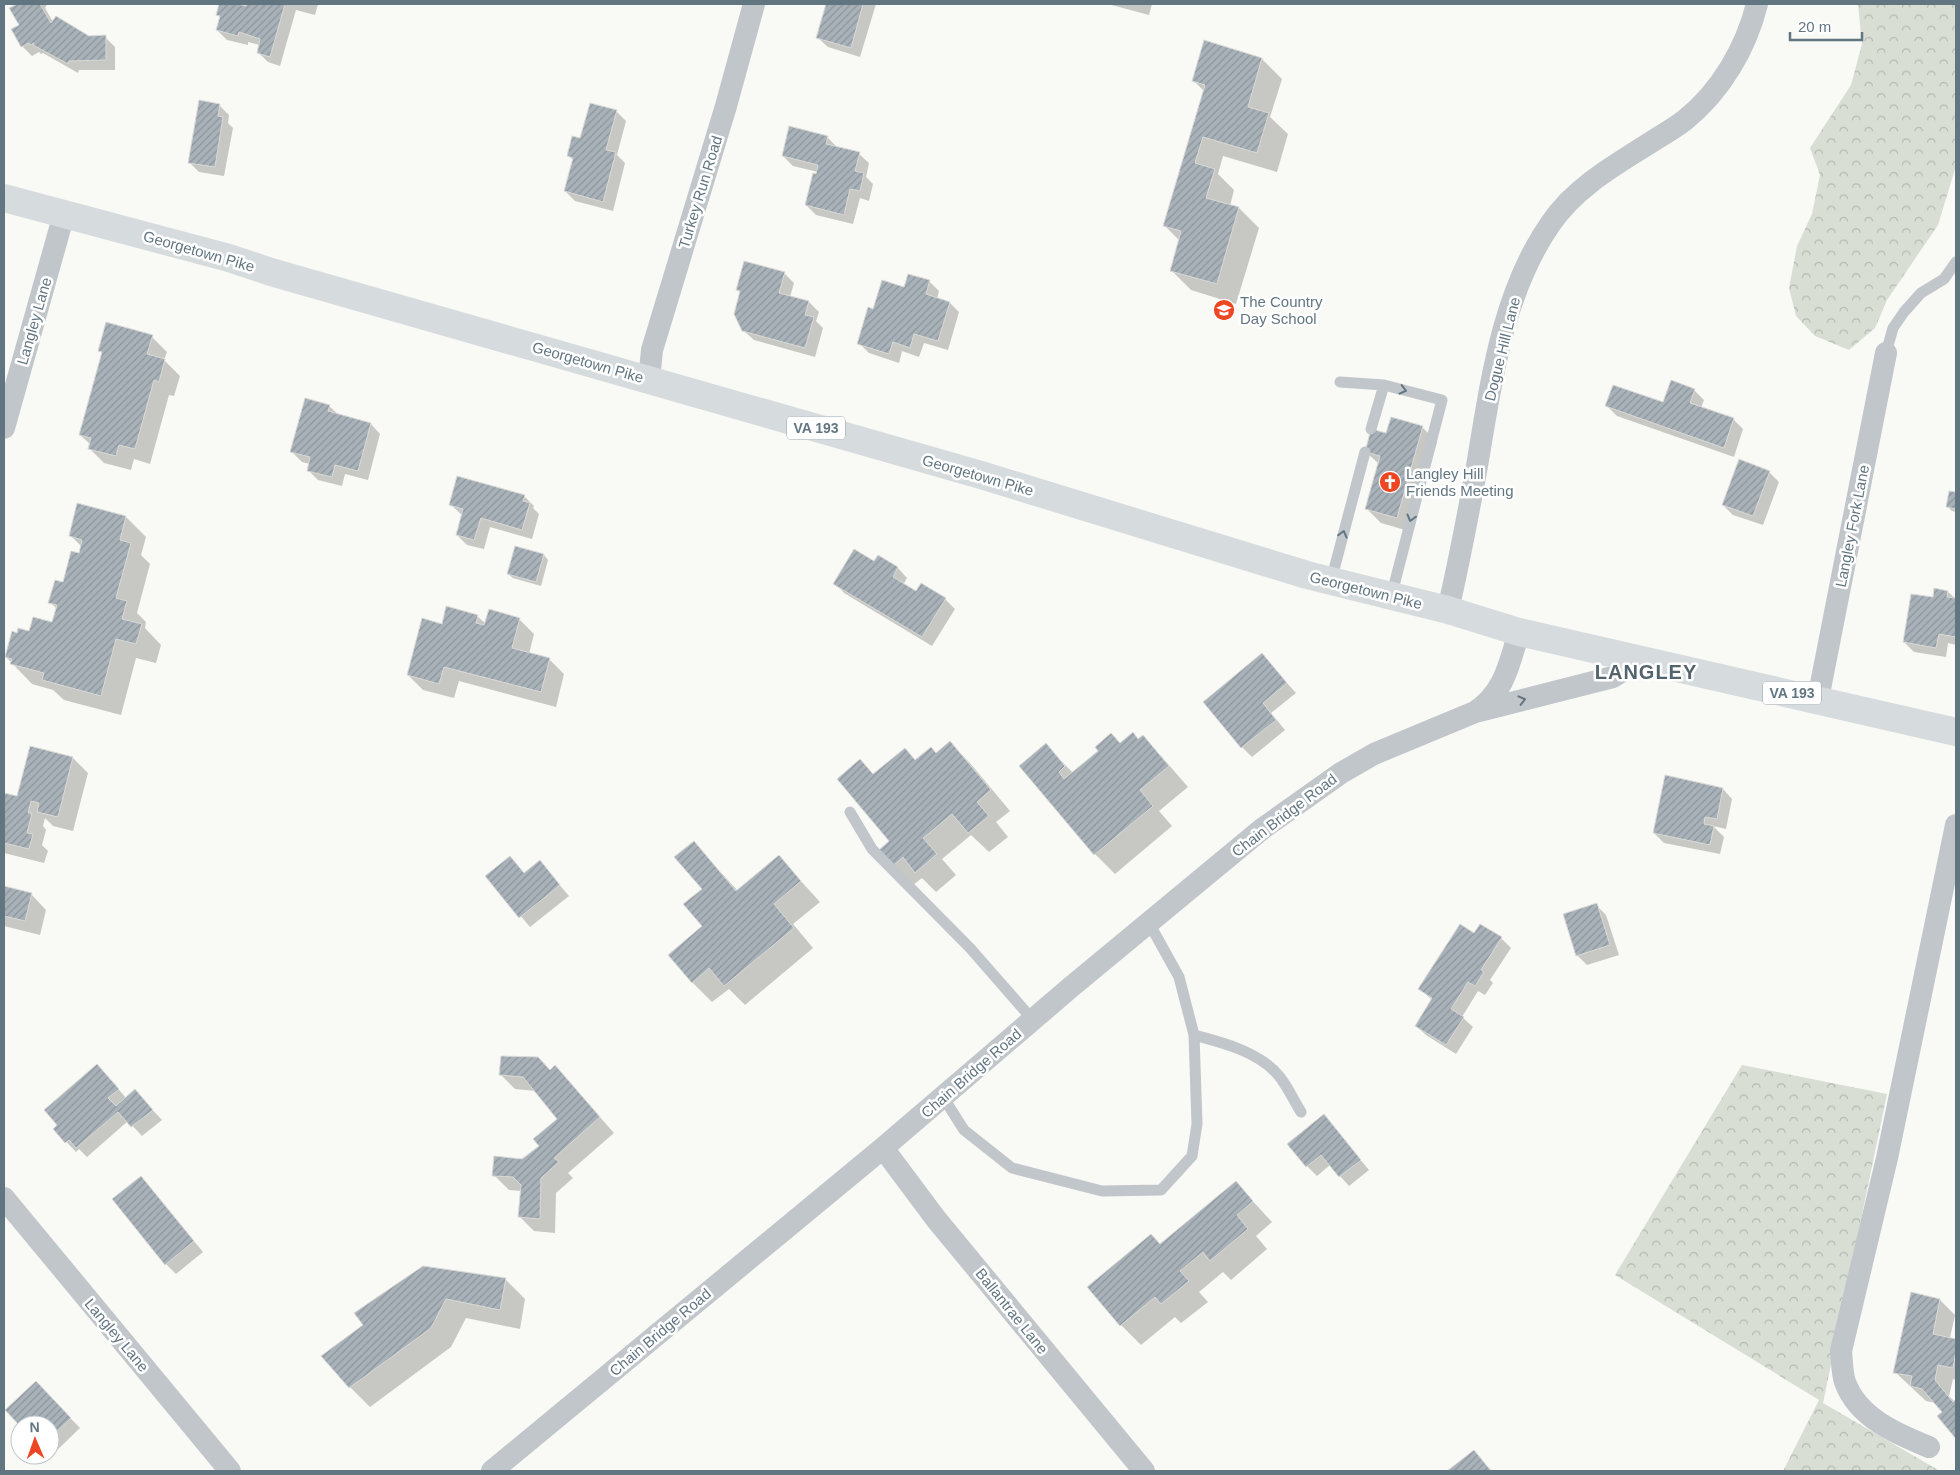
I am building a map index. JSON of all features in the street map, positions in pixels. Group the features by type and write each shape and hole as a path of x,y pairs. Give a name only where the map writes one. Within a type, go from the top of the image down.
{"main road":[{"name":"Georgetown Pike","path":"4,198 229,258 981,475 1330,581 1448,610 1519,632 1956,732"}],"street":[{"name":"Turkey Run Road","path":"649,380 652,350 723,115 754,4"},
{"name":"Dogue Hill Lane","path":"1448,610 1465,532 1495,367 1508,311 1532,254 1552,222 1574,196 1601,174 1684,121 1704,102 1722,82 1739,54 1754,19 1758,4"},
{"name":"Langley Lane","path":"4,428 64,214"},
{"name":"Langley Fork Lane","path":"1818,699 1886,353"},
{"name":"Chain Bridge Road","path":"1475,712 1495,695 1504,681 1519,632"},
{"name":"Chain Bridge Road","path":"492,1471 883,1148 1149,922 1262,829 1341,772 1374,754 1423,732 1475,712 1614,677 1621,672 1628,656"},
{"path":"1929,1446 1882,1425 1866,1412 1850,1394 1844,1380 1841,1351 1893,1130 1956,825"},
{"name":"Ballantrae Lane","path":"883,1148 936,1219 1144,1471"},
{"name":"Langley Lane","path":"4,1198 230,1471"}],"lane":[{"path":"1886,353 1893,328 1904,312 1922,293 1944,279 1956,262"},
{"path":"1340,382 1384,385 1442,400 1391,597"},
{"path":"1372,429 1384,385"},
{"path":"1330,581 1365,452"},
{"path":"850,812 872,849 970,948 1033,1020"},
{"path":"943,1097 964,1130 1012,1168 1102,1191 1161,1190 1192,1156 1197,1124 1194,1035 1179,978 1149,922"},
{"path":"1194,1035 1228,1044 1257,1058 1279,1075 1301,1112"}],"green space":[{"path":"1858,4 1956,4 1956,166 1938,225 1887,300 1875,328 1849,350 1815,336 1796,316 1789,288 1797,246 1812,214 1820,175 1810,148 1851,85 1862,44"},
{"path":"1742,1065 1887,1094 1823,1403 1940,1471 1783,1471 1819,1400 1615,1275"}],"building":[{"path":"17,4 40,4 51,23 56,16 89,36 106,35 106,60 69,61 68,64 33,45 34,43 21,47 11,29 19,25 9,8"},
{"path":"219,4 246,6 246,4 285,4 270,57 257,53 260,39 239,32 238,36 216,30 220,16 216,15"},
{"path":"826,4 863,4 851,48 816,38"},
{"path":"1204,40 1262,58 1248,107 1269,113 1257,153 1203,137 1195,163 1215,169 1206,198 1239,207 1217,284 1170,271 1181,231 1163,226 1205,85 1192,81"},
{"path":"199,100 220,104 218,116 223,117 215,167 188,163"},
{"path":"590,103 617,110 606,150 616,152 603,202 564,191 573,158 567,156 572,136 580,138"},
{"path":"789,126 828,136 826,144 860,152 855,171 864,173 860,191 850,189 844,215 805,205 813,173 816,174 818,165 782,156"},
{"path":"744,261 785,272 779,293 809,301 805,315 814,317 805,348 742,331 734,314 740,291 736,290"},
{"path":"908,274 930,280 926,294 950,302 938,341 914,334 910,348 893,342 889,354 857,344 868,307 873,309 882,280 904,287"},
{"path":"106,322 153,335 147,354 165,359 159,382 154,380 135,449 119,445 116,456 88,449 91,438 79,435 102,352 98,351"},
{"path":"1671,380 1695,389 1690,403 1734,418 1724,448 1605,406 1613,385 1663,402"},
{"path":"305,398 330,405 328,411 371,423 358,471 335,465 332,477 307,471 310,457 290,452"},
{"name":"Langley Hill Friends Meeting","path":"1391,417 1423,426 1397,518 1365,509 1380,456 1365,452 1371,429 1386,433"},
{"path":"1739,459 1770,471 1753,516 1722,505"},
{"path":"457,476 525,495 523,501 530,503 522,530 481,518 474,540 456,535 463,509 449,505"},
{"path":"1949,491 1956,492 1956,509 1946,507"},
{"path":"77,503 126,516 120,540 131,543 116,598 127,601 122,619 142,624 136,644 116,639 101,696 42,680 44,673 10,664 12,659 5,657 12,631 17,633 18,628 29,631 33,617 52,622 57,605 48,603 55,580 63,582 71,551 79,553 82,540 69,536"},
{"path":"515,546 544,554 536,582 507,574"},
{"path":"854,549 874,561 878,555 898,567 893,577 916,591 921,583 946,598 922,637 833,584"},
{"path":"1934,588 1948,591 1947,597 1956,598 1956,637 1939,634 1936,648 1903,642 1911,594 1933,597"},
{"path":"446,606 478,615 476,623 484,625 489,609 520,618 512,648 550,658 541,692 444,667 439,684 407,675 422,618 442,624"},
{"path":"1262,653 1287,683 1263,703 1276,720 1241,748 1203,702"},
{"path":"1133,732 1138,739 1143,735 1169,766 1140,790 1153,806 1094,855 1019,766 1046,743 1065,766 1059,772 1064,779 1098,751 1095,747 1111,733 1120,743"},
{"path":"950,741 991,790 977,802 989,816 968,833 952,814 923,838 937,854 915,873 903,857 893,866 879,850 889,841 837,779 860,759 873,774 905,748 915,760 931,747 936,753"},
{"path":"30,746 73,757 58,817 37,812 39,803 31,801 28,813 32,813 27,833 33,834 29,849 4,843 4,793 17,796"},
{"path":"1665,775 1723,788 1717,819 1705,817 1704,824 1714,826 1710,845 1653,833"},
{"path":"694,841 736,891 779,855 801,881 774,904 794,928 724,986 709,968 692,983 668,955 702,926 683,904 702,889 674,857"},
{"path":"510,856 524,873 540,860 560,885 519,918 485,876"},
{"path":"4,886 32,893 25,921 4,916"},
{"path":"1597,903 1610,945 1576,956 1563,914"},
{"path":"1460,924 1474,933 1480,924 1502,937 1481,970 1484,972 1475,986 1468,982 1451,1009 1464,1017 1446,1045 1415,1026 1432,998 1418,989"},
{"path":"501,1056 538,1057 550,1070 555,1065 600,1117 554,1158 559,1162 541,1178 540,1219 518,1217 521,1185 513,1177 492,1176 494,1156 522,1159 539,1146 533,1139 557,1119 523,1077 499,1075"},
{"path":"97,1064 119,1089 108,1098 116,1106 135,1089 153,1110 131,1127 118,1112 76,1148 69,1140 65,1143 53,1129 57,1125 44,1110"},
{"path":"1324,1114 1361,1160 1339,1177 1321,1155 1306,1167 1287,1144"},
{"path":"141,1176 194,1241 165,1265 112,1199"},
{"path":"1236,1181 1253,1201 1237,1215 1248,1229 1210,1261 1203,1252 1180,1271 1189,1281 1161,1304 1155,1297 1120,1326 1087,1287 1151,1234 1160,1244"},
{"path":"423,1266 506,1278 500,1310 446,1299 431,1328 349,1388 321,1356 363,1325 354,1313"},
{"path":"1911,1292 1940,1299 1933,1334 1956,1339 1953,1368 1938,1365 1935,1380 1953,1402 1956,1399 1956,1439 1937,1416 1942,1412 1922,1389 1910,1386 1912,1376 1893,1373"},
{"path":"36,1381 71,1418 60,1428 60,1415 10,1415 5,1410"},
{"path":"1474,1450 1491,1471 1447,1471"}],"place":[{"name":"The Country Day School","path":"1224,310"},
{"name":"Langley Hill Friends Meeting","path":"1390,482"}],"district":[{"name":"LANGLEY","path":"1646,672"}]}
